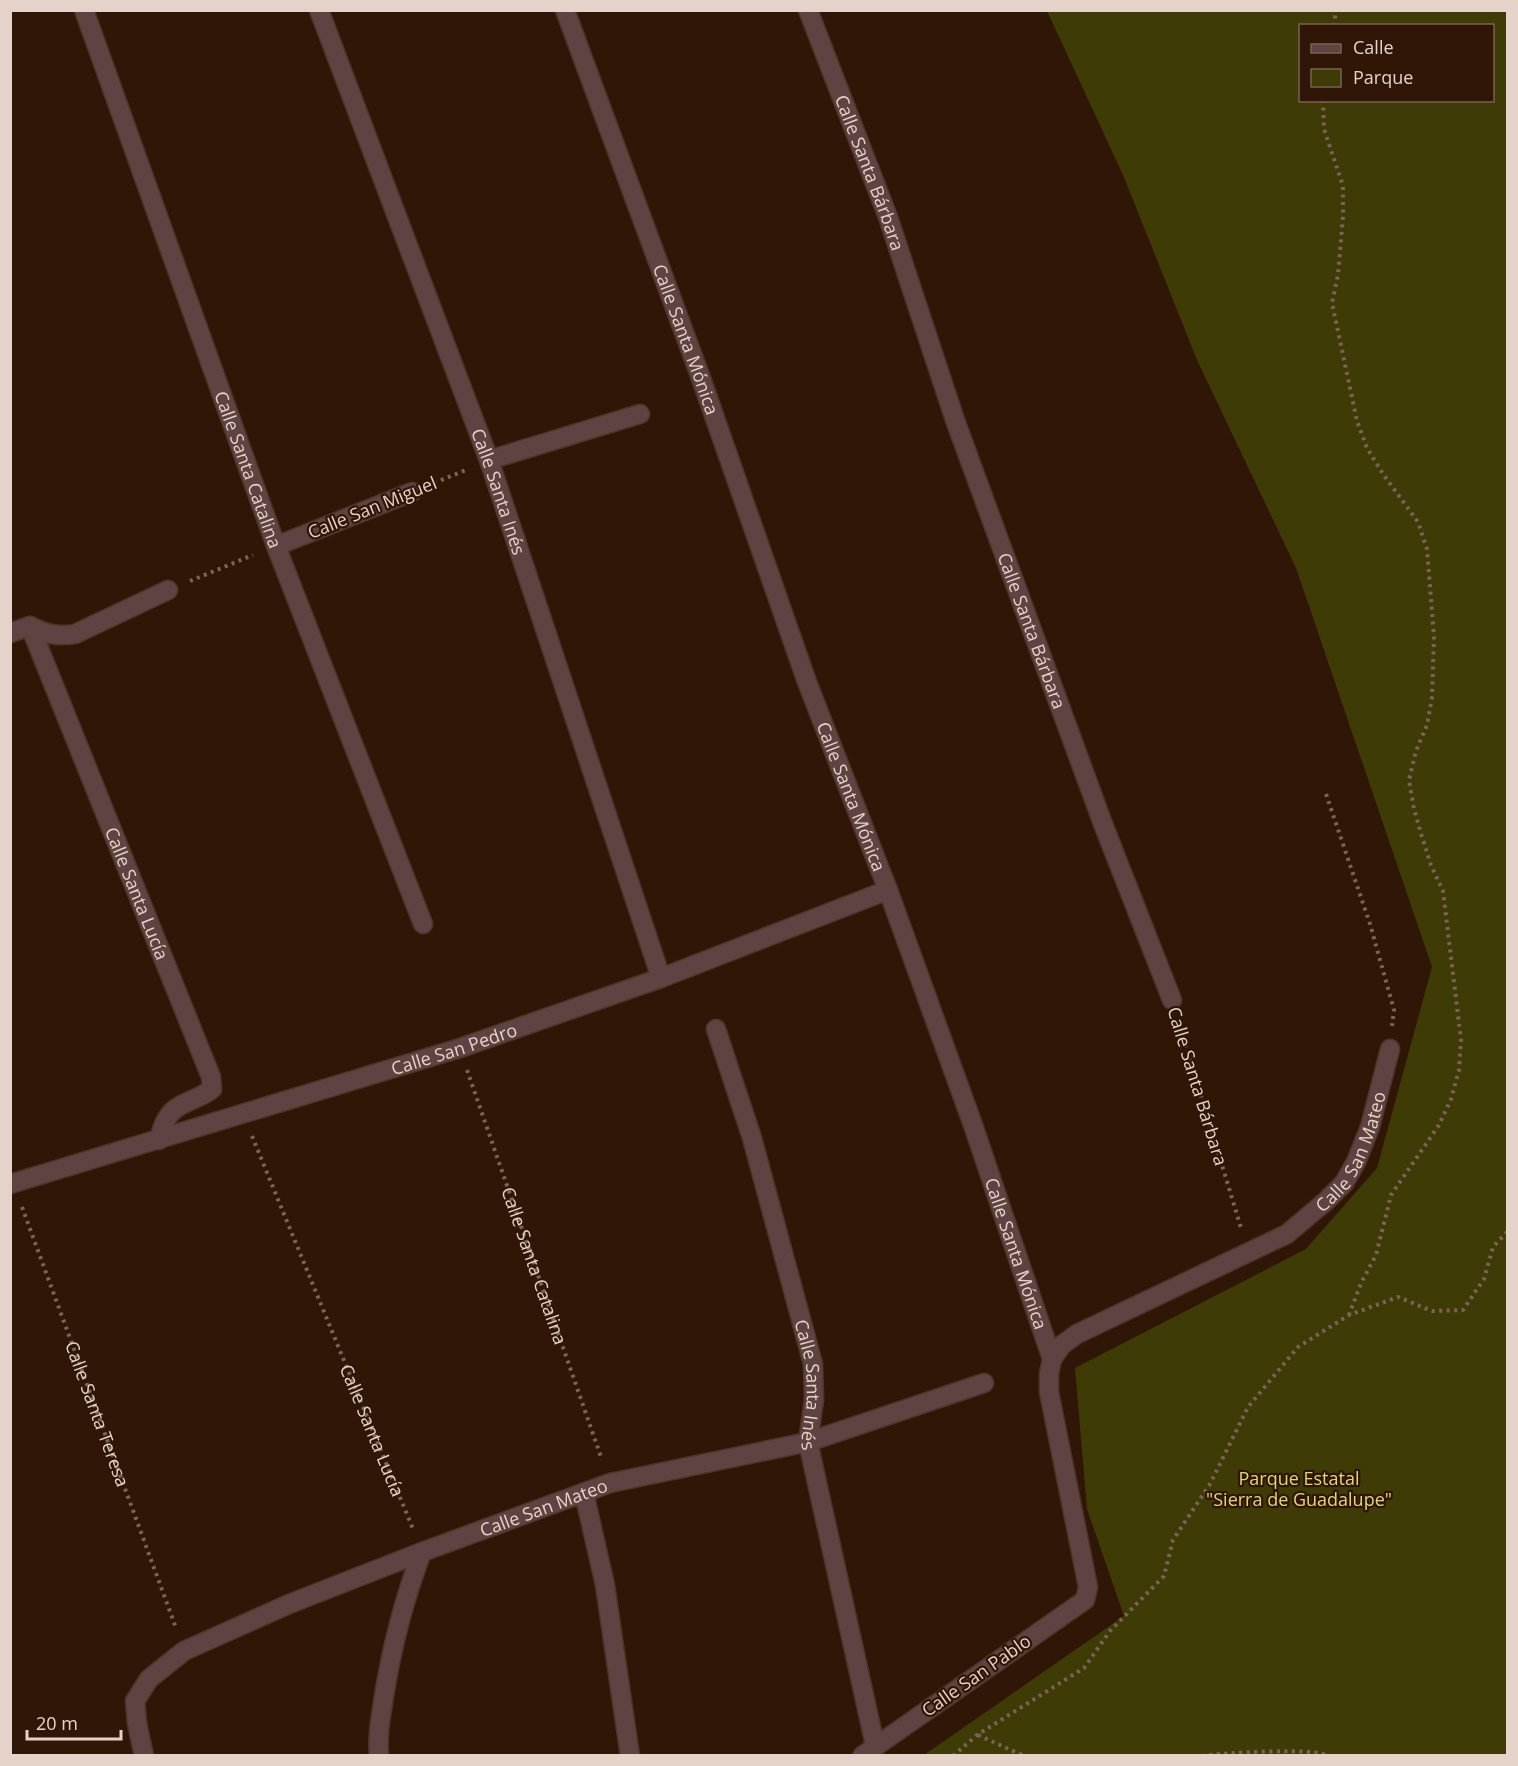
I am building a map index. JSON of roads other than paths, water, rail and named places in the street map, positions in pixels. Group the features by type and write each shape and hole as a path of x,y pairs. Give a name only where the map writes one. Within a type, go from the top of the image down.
{"street":[{"name":"Calle Santa Catalina","path":"84,10 276,546 423,924"},
{"name":"Calle Santa Inés","path":"319,10 489,460 661,978"},
{"name":"Calle Santa Mónica","path":"565,10 702,381 807,682 888,890 973,1125 1052,1359 1049,1392 1088,1593"},
{"name":"Calle Santa Bárbara","path":"808,10 888,217 955,420 1091,790 1172,1000"},
{"path":"489,460 640,414"},
{"name":"Calle San Miguel","path":"276,546 412,492"},
{"path":"10,633 30,626 43,633 59,636 75,634 168,590"},
{"name":"Calle Santa Lucía","path":"30,626 211,1077 212,1089 202,1097 174,1109 165,1121 159,1140"},
{"name":"Calle San Pedro","path":"11,1182 243,1115 460,1048 661,978 888,890"},
{"name":"Calle Santa Inés","path":"716,1029 752,1138 813,1364 814,1400 808,1442 868,1750"},
{"name":"Calle San Mateo","path":"1052,1359 1062,1345 1077,1334 1287,1234 1326,1201 1344,1182 1356,1162 1370,1127 1390,1049"},
{"name":"Calle San Mateo","path":"144,1755 135,1701 149,1679 184,1651 289,1604 610,1483 808,1442 984,1383"},
{"path":"584,1493 605,1585 630,1755"},
{"path":"379,1755 377,1737 387,1672 404,1600 422,1552"},
{"name":"Calle San Pablo","path":"868,1750 1084,1600 1088,1593"}],"park label":[{"name":"Parque Estatal \"Sierra de Guadalupe\"","path":"1299,1488"}]}
